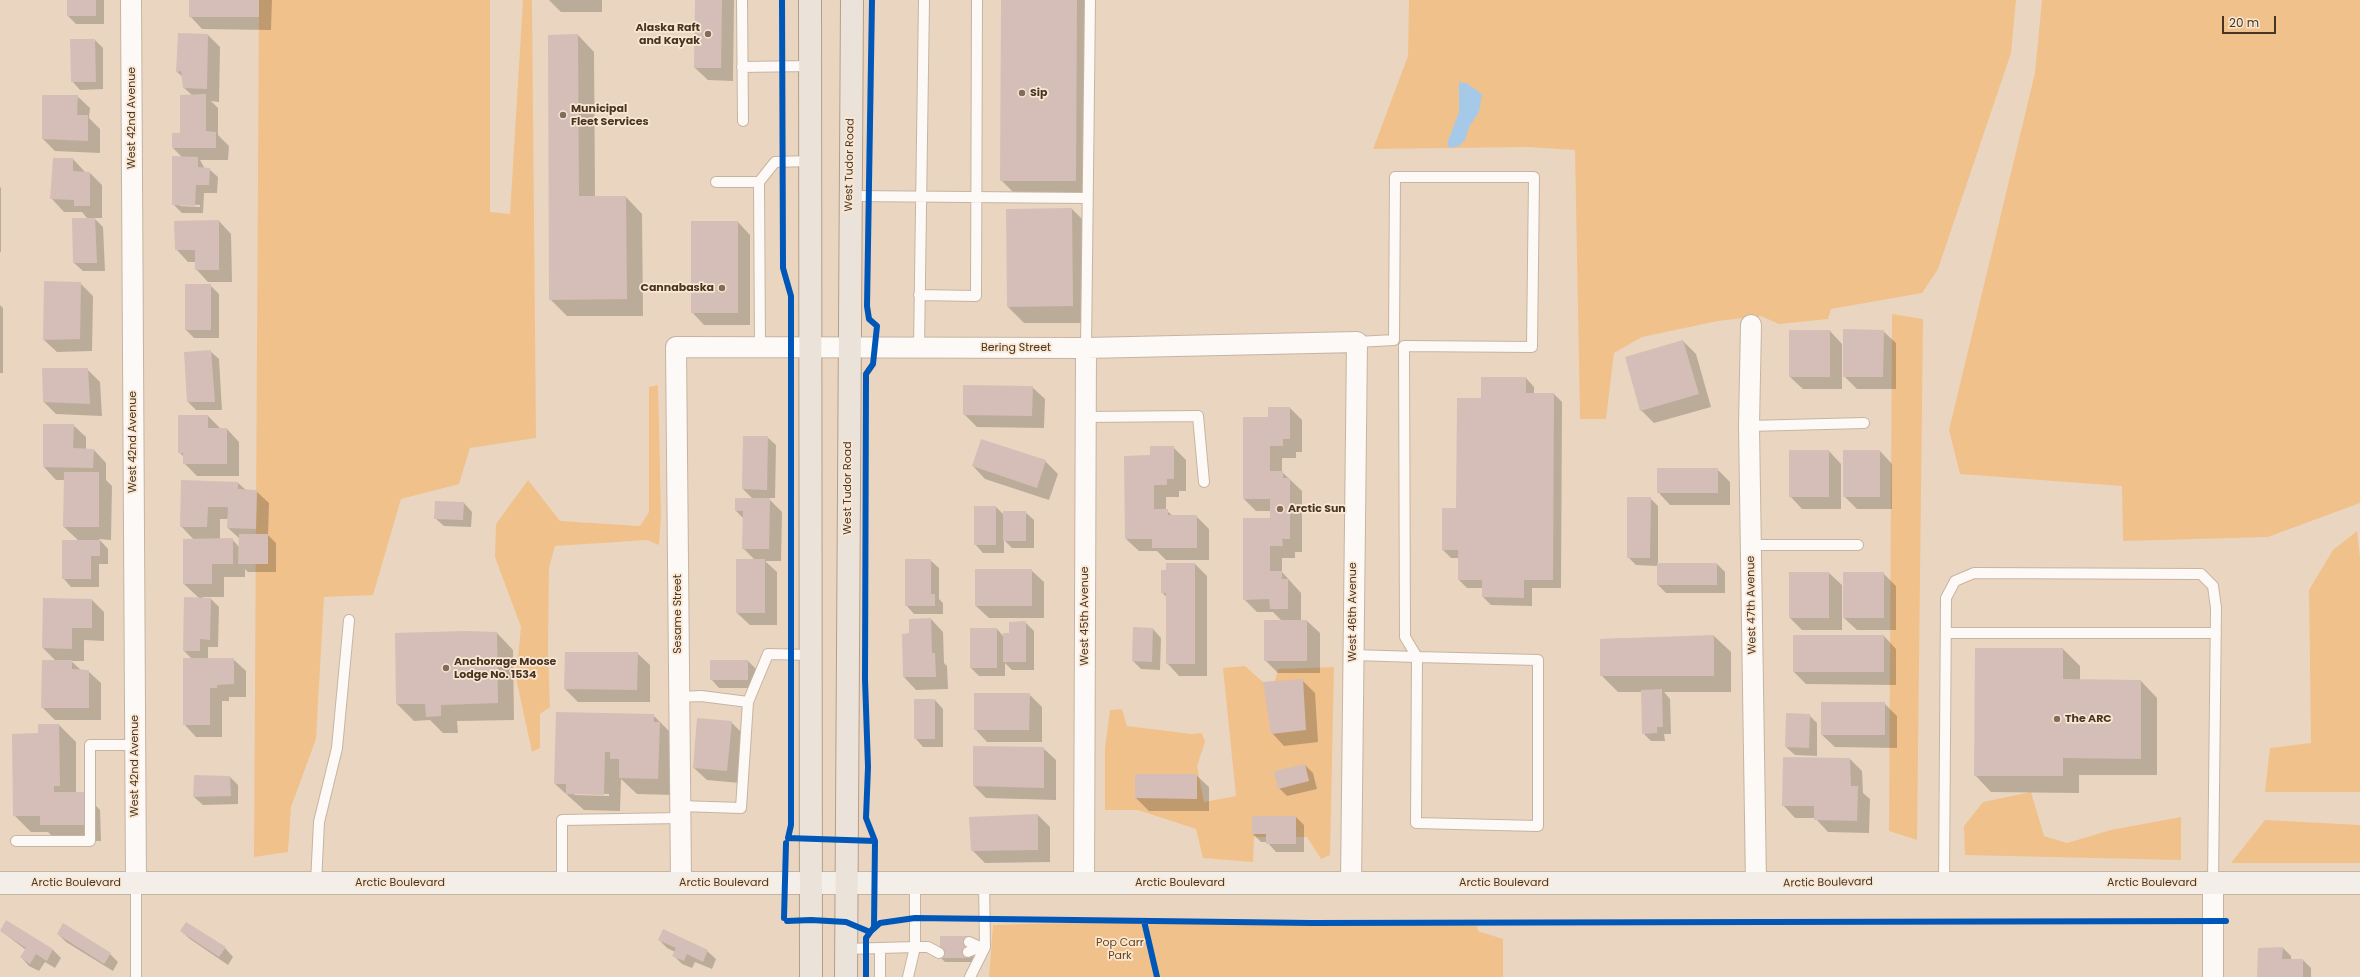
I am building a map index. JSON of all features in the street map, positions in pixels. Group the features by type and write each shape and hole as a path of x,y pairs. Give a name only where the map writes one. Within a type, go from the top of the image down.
{"main road":[{"path":"810,0 811,977"},
{"name":"West Tudor Road","path":"846,977 848,348 852,0"},
{"name":"Arctic Boulevard","path":"0,883 2360,883"}],"street":[{"name":"West 42nd Avenue","path":"131,0 136,883"},
{"name":"West 47th Avenue","path":"1751,325 1749,426 1756,884"},
{"name":"Bering Street","path":"676,347 1086,348 1357,342"},
{"name":"West 46th Avenue","path":"1351,883 1357,342"},
{"name":"Sesame Street","path":"676,347 681,882"},
{"name":"West 45th Avenue","path":"1084,883 1086,348"},
{"path":"2213,883 2213,977"}],"lane":[{"path":"742,0 743,121"},
{"path":"919,348 924,0"},
{"path":"919,295 976,296 977,0"},
{"path":"1086,348 1090,0"},
{"path":"742,68 810,66"},
{"path":"760,348 759,182 775,162 810,161"},
{"path":"1357,342 1394,340 1404,346 1532,347 1534,177 1395,177 1394,340"},
{"path":"716,182 759,182"},
{"path":"850,196 921,198 1087,198"},
{"path":"1353,655 1417,657 1538,660 1538,826 1416,824 1417,657 1404,637 1404,346"},
{"path":"1085,417 1198,416 1204,482"},
{"path":"1749,426 1864,423"},
{"path":"1751,545 1858,545"},
{"path":"1944,883 1946,598 1955,581 1974,573 2201,574 2213,586 2216,608 2216,633 2213,883"},
{"path":"316,883 319,822 337,748 349,620"},
{"path":"1946,633 2216,633"},
{"path":"562,883 562,820 742,808 748,702 768,654 811,655"},
{"path":"679,697 701,696 748,702"},
{"path":"16,841 90,841 90,745 135,745"},
{"path":"136,883 136,976"},
{"path":"908,977 915,948 915,883"},
{"path":"970,977 983,947 984,883"},
{"path":"928,948 940,942"},
{"path":"969,942 983,947"},
{"path":"968,952 983,947"},
{"path":"846,948 928,948 939,953"},
{"path":"880,948 880,977"}],"green space":[{"path":"259,0 490,0 490,212 510,214 523,0 532,0 536,438 470,448 459,484 401,499 373,595 324,597 316,739 291,807 288,852 254,857"},
{"path":"1409,0 2016,0 2011,53 1938,269 1922,293 1831,309 1828,319 1779,324 1761,316 1718,321 1642,337 1614,353 1606,419 1580,419 1575,150 1528,147 1373,149 1408,56"},
{"path":"2042,0 2360,0 2360,503 2268,537 2123,541 2122,486 1960,474 1949,430 2035,73"},
{"path":"1892,314 1923,319 1917,840 1889,831"},
{"path":"658,385 661,515 659,545 647,540 555,546 549,568 548,650 550,707 540,714 540,748 532,752 516,678 521,627 495,557 496,524 528,480 560,521 640,526 649,512 649,387"},
{"path":"2357,531 2360,557 2360,792 2265,792 2270,748 2311,743 2309,590 2333,550"},
{"path":"1245,666 1263,682 1275,681 1278,669 1334,667 1330,855 1321,859 1307,837 1254,837 1253,862 1203,858 1196,829 1138,810 1105,810 1105,748 1110,710 1122,709 1127,726 1192,734 1202,733 1205,742 1197,766 1204,802 1236,796 1223,668"},
{"path":"2031,792 2044,836 2067,843 2111,830 2181,817 2181,860 1965,855 1964,826 1983,802"},
{"path":"2265,820 2360,825 2360,863 2231,863"},
{"name":"Pop Carr Park","path":"1144,921 1477,926 1478,931 1503,939 1503,977 989,977 993,925"}],"water":[{"path":"1459,82 1466,83 1482,94 1479,112 1469,127 1465,140 1459,146 1450,148 1447,144 1459,112"}],"building":[{"path":"67,0 96,0 96,16 67,16"},
{"path":"189,0 259,0 259,17 189,17"},
{"name":"Alaska Raft and Kayak","path":"695,0 722,0 721,68 694,68"},
{"path":"1001,0 1077,0 1076,181 1000,181"},
{"path":"178,33 208,34 207,89 183,88 181,71 176,72"},
{"name":"Municipal Fleet Services","path":"578,34 579,196 626,196 627,299 549,300 548,35"},
{"path":"70,39 95,39 96,82 71,82"},
{"path":"206,94 206,131 216,132 216,148 172,148 172,133 180,133 180,95"},
{"path":"42,95 78,95 77,115 88,115 88,141 42,139"},
{"path":"172,156 198,157 198,167 210,168 209,185 196,185 195,206 172,205"},
{"path":"53,158 73,158 73,171 90,172 90,206 74,206 74,200 50,199"},
{"path":"1072,208 1073,306 1007,307 1006,209"},
{"path":"72,218 95,218 97,263 73,263"},
{"path":"219,220 219,270 195,270 195,250 175,250 174,221"},
{"path":"691,221 738,221 738,313 691,313"},
{"path":"44,281 81,282 80,339 43,340"},
{"path":"185,284 211,284 211,330 185,330"},
{"path":"1843,329 1884,330 1883,377 1843,377"},
{"path":"1789,330 1830,330 1830,377 1789,377"},
{"path":"1683,340 1699,394 1640,411 1625,357"},
{"path":"211,350 215,402 187,402 184,352"},
{"path":"42,368 88,368 90,404 43,402"},
{"path":"1481,377 1526,377 1526,393 1554,393 1553,580 1524,580 1524,598 1482,597 1482,580 1458,580 1458,550 1442,550 1442,508 1456,508 1457,398 1481,398"},
{"path":"963,385 1033,386 1032,416 963,415"},
{"name":"Arctic Sun","path":"1268,407 1290,407 1290,439 1283,439 1283,446 1270,446 1270,471 1283,471 1283,478 1290,478 1290,539 1282,539 1283,546 1270,546 1270,571 1282,571 1282,579 1288,579 1288,609 1270,609 1269,599 1243,600 1243,518 1270,518 1270,499 1243,499 1243,417 1268,417"},
{"path":"178,415 208,415 208,428 227,428 227,464 183,464 183,453 178,453"},
{"path":"43,424 74,424 73,448 94,449 93,468 43,467"},
{"path":"743,436 768,436 767,490 742,489"},
{"path":"981,439 1046,460 1037,488 972,466"},
{"path":"1150,446 1174,446 1174,479 1167,479 1167,485 1154,485 1154,509 1168,509 1168,515 1197,515 1197,548 1152,548 1152,539 1125,539 1124,456 1150,455"},
{"path":"1789,450 1829,450 1829,497 1789,497"},
{"path":"1843,450 1880,450 1880,497 1843,497"},
{"path":"1657,468 1718,468 1718,493 1657,493"},
{"path":"64,472 99,472 99,527 63,527"},
{"path":"181,480 238,482 238,489 257,490 256,529 227,528 228,507 208,507 207,527 180,527"},
{"path":"1627,497 1651,497 1650,558 1627,558"},
{"path":"735,498 770,498 769,549 742,549 743,511 735,511"},
{"path":"435,501 464,502 463,520 434,519"},
{"path":"974,506 996,506 996,545 974,545"},
{"path":"1003,511 1026,511 1026,541 1003,541"},
{"path":"239,534 268,534 268,564 238,564"},
{"path":"233,538 233,564 212,564 212,584 183,584 183,539"},
{"path":"62,540 100,540 100,556 91,556 91,579 62,579"},
{"path":"736,559 765,559 765,613 736,613"},
{"path":"905,559 931,559 931,594 935,594 935,606 905,606"},
{"path":"1166,563 1195,563 1195,664 1166,664 1166,593 1161,593 1161,570 1166,570"},
{"path":"1657,563 1717,563 1717,585 1657,585"},
{"path":"975,569 1032,569 1032,606 975,606"},
{"path":"1789,572 1829,572 1829,618 1789,618"},
{"path":"1843,572 1884,572 1884,618 1843,618"},
{"path":"184,597 211,598 210,640 200,639 200,651 183,651"},
{"path":"43,598 92,599 92,628 72,628 72,649 42,648"},
{"path":"931,618 932,653 935,653 936,677 903,677 902,634 909,633 909,619"},
{"path":"1264,620 1307,620 1307,661 1264,661"},
{"path":"1026,621 1026,662 1003,662 1003,633 1009,633 1009,622"},
{"path":"1133,627 1153,628 1152,662 1132,661"},
{"path":"970,628 997,628 997,668 970,668"},
{"name":"Anchorage Moose Lodge No. 1534","path":"466,631 497,632 498,703 441,705 441,716 426,717 425,704 396,704 395,633"},
{"path":"1714,635 1714,676 1600,676 1600,639"},
{"path":"1793,635 1884,635 1884,672 1793,672"},
{"name":"The ARC","path":"1975,648 2063,648 2063,679 2141,680 2141,759 2063,758 2063,776 1974,776"},
{"path":"565,652 638,652 637,690 564,689"},
{"path":"183,658 234,658 234,684 217,685 217,688 210,688 210,725 183,725"},
{"path":"42,660 72,660 72,669 89,670 89,708 41,708"},
{"path":"710,660 748,660 748,680 710,680"},
{"path":"1303,679 1306,730 1271,734 1263,682"},
{"path":"1662,689 1663,727 1657,727 1657,733 1642,734 1641,690"},
{"path":"974,693 1030,693 1029,730 974,730"},
{"path":"914,699 935,699 935,739 914,739"},
{"path":"1821,702 1885,702 1885,735 1821,735"},
{"path":"556,712 654,714 654,722 660,722 658,779 619,778 619,759 610,759 610,752 605,752 604,795 566,794 566,784 554,784"},
{"path":"1786,713 1810,714 1809,748 1785,747"},
{"path":"697,718 732,721 727,771 693,768"},
{"path":"38,724 59,724 60,786 54,786 54,792 84,792 84,825 40,825 40,816 13,816 12,734 38,733"},
{"path":"973,746 1044,747 1044,788 973,786"},
{"path":"1783,757 1850,758 1851,786 1858,786 1857,821 1814,820 1814,806 1782,806"},
{"path":"1305,764 1309,781 1278,789 1274,771"},
{"path":"1135,774 1197,774 1197,799 1135,798"},
{"path":"194,775 230,776 231,796 193,797"},
{"path":"1038,814 1038,850 971,851 969,817"},
{"path":"1252,816 1296,816 1296,844 1266,844 1266,834 1252,834"},
{"path":"6,920 53,949 47,961 36,954 30,964 20,957 26,948 0,931"},
{"path":"186,922 226,947 219,957 180,931"},
{"path":"63,923 111,953 104,964 57,934"},
{"path":"663,929 708,950 703,962 687,954 684,961 672,956 676,948 658,940"},
{"path":"940,936 970,936 970,958 940,958"},
{"path":"2283,947 2282,959 2303,959 2303,977 2257,977 2258,948"}],"cycle path":[{"path":"782,0 783,268 791,296 791,825 788,838 875,841"},
{"path":"866,977 866,938 874,927 875,841 866,818 868,767 865,679 866,374 873,364 877,326 869,319 867,306 872,0"},
{"path":"784,918 786,843"},
{"path":"870,932 880,923 915,918 1311,923 2226,921"},
{"path":"787,921 811,920 846,922 870,932"},
{"path":"1144,921 1157,977"}],"place":[{"name":"Alaska Raft and Kayak","path":"708,34"},
{"name":"Sip","path":"1022,93"},
{"name":"Municipal Fleet Services","path":"563,115"},
{"name":"Cannabaska","path":"722,288"},
{"name":"Arctic Sun","path":"1280,509"},
{"name":"Anchorage Moose Lodge No. 1534","path":"446,668"},
{"name":"The ARC","path":"2057,719"}]}
